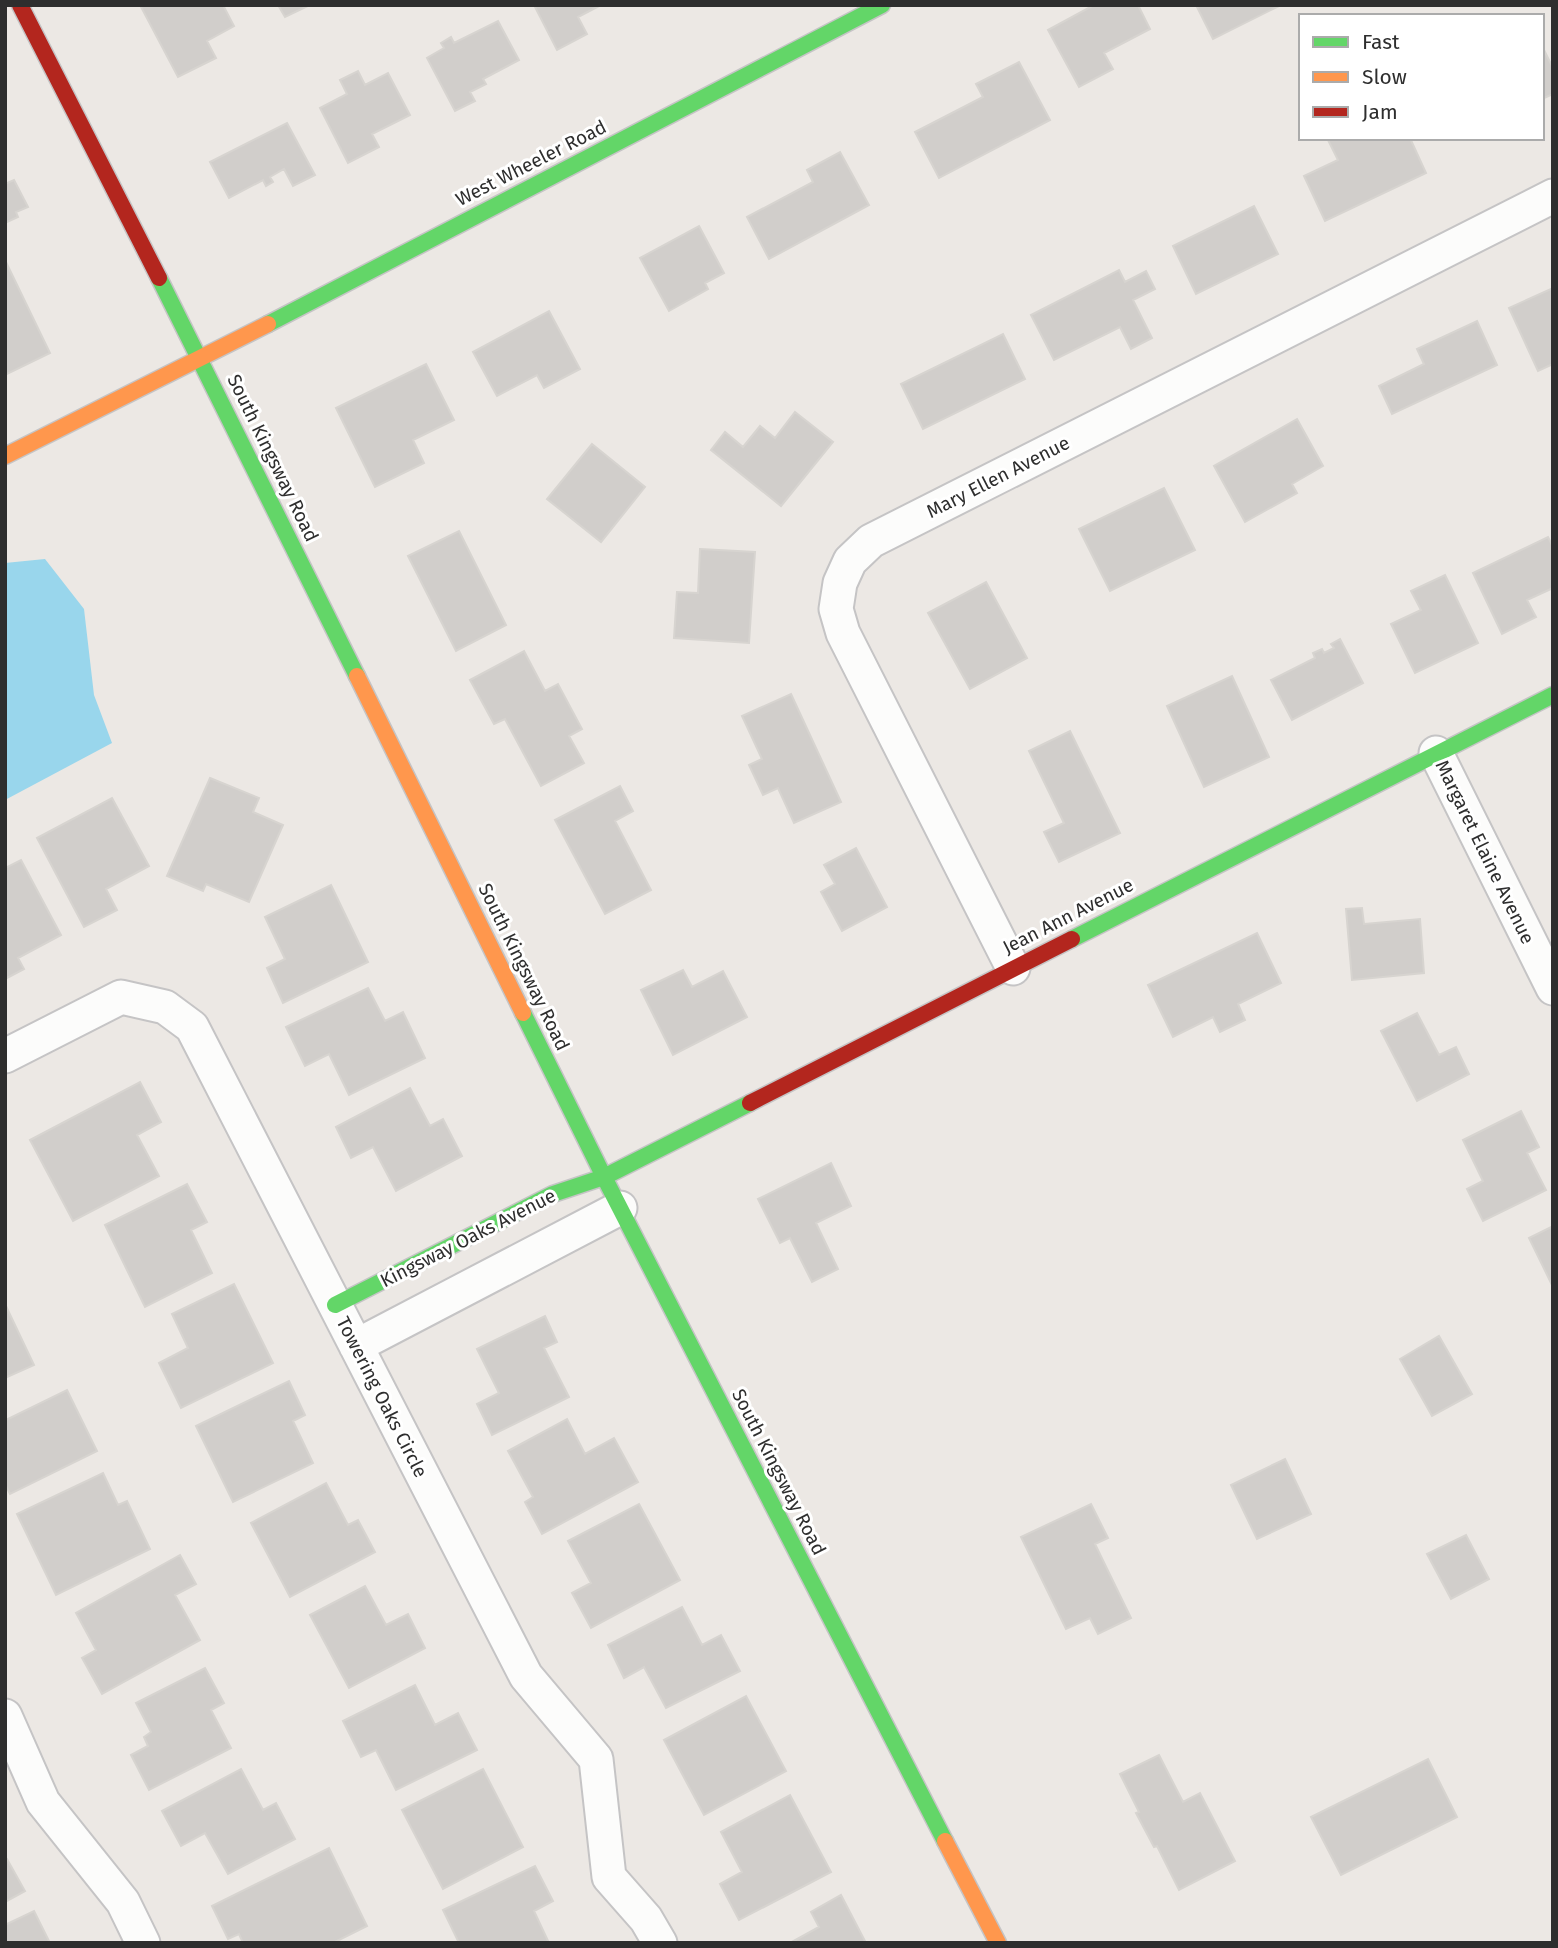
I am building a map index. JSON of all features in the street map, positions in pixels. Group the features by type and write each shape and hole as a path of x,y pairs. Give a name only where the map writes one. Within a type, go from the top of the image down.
{"street":[{"name":"South Kingsway Road","path":"20,5 200,359 604,1177 998,1943"},
{"name":"West Wheeler Road","path":"5,456 200,359 881,5"},
{"name":"Mary Ellen Avenue","path":"1013,968 843,633 836,609 840,583 850,561 871,541 1553,197"},
{"name":"Jean Ann Avenue","path":"604,1177 1553,695"},
{"name":"Margaret Elaine Avenue","path":"1436,753 1553,988"},
{"name":"Towering Oaks Circle","path":"5,1056 121,997 165,1007 192,1027 526,1676 596,1759 609,1877 646,1919 660,1943"},
{"name":"Kingsway Oaks Avenue","path":"335,1305 553,1194 604,1177"},
{"path":"356,1346 620,1208"},
{"path":"5,1716 43,1802 123,1902 143,1943"}],"water":[{"path":"45,559 84,609 94,695 112,743 5,800 5,563"}],"building":[{"path":"140,5 223,5 234,26 207,41 216,58 178,77"},
{"path":"278,5 307,5 308,6 285,17"},
{"path":"534,5 601,5 578,17 587,34 557,50"},
{"path":"1094,5 1138,5 1150,29 1104,53 1113,69 1079,87 1048,30"},
{"path":"1196,5 1281,5 1213,39"},
{"path":"498,21 519,60 483,79 486,84 470,92 475,101 455,111 427,58 444,48 441,43 451,37 454,43"},
{"path":"1544,50 1553,68 1553,94 1544,98"},
{"path":"1019,62 1050,120 939,178 915,132 983,97 976,84"},
{"path":"358,71 365,85 388,73 410,115 372,134 379,147 348,163 320,108 347,94 340,80"},
{"path":"287,123 315,175 293,186 284,169 270,177 273,182 266,186 263,180 229,198 210,162"},
{"path":"1328,140 1411,140 1426,173 1325,221 1304,176 1338,160"},
{"path":"840,152 869,205 769,259 747,217 813,182 807,170"},
{"path":"14,180 28,207 16,212 18,217 5,223 5,184"},
{"path":"1254,206 1278,254 1196,294 1173,246"},
{"path":"699,226 724,273 705,283 708,289 669,311 640,258"},
{"path":"5,260 50,353 5,375"},
{"path":"1119,270 1125,282 1146,271 1155,289 1133,300 1152,338 1131,349 1120,327 1054,360 1031,315"},
{"path":"1553,288 1553,364 1538,371 1509,308"},
{"path":"549,311 580,369 544,388 537,375 497,396 473,352"},
{"path":"1477,321 1497,365 1392,414 1379,386 1424,364 1417,349"},
{"path":"1003,334 1025,379 923,429 901,384"},
{"path":"426,364 454,420 413,440 424,463 375,487 336,408"},
{"path":"795,412 833,442 781,506 711,450 725,432 743,447 760,426 775,438"},
{"path":"1297,419 1323,466 1292,484 1297,493 1245,522 1214,466"},
{"path":"592,444 645,487 601,542 547,499"},
{"path":"1164,488 1195,550 1110,591 1079,529"},
{"path":"459,531 506,625 456,651 408,556"},
{"path":"1548,537 1553,547 1553,588 1527,600 1536,617 1502,634 1473,573"},
{"path":"700,549 755,552 749,643 674,638 677,592 698,593"},
{"path":"1445,575 1478,643 1415,673 1391,624 1421,610 1411,591"},
{"path":"986,582 1027,658 970,689 928,613"},
{"path":"1340,639 1363,683 1292,720 1271,680 1315,658 1313,653 1322,649 1324,653 1334,648 1331,644"},
{"path":"524,651 545,691 558,684 582,729 569,736 584,763 541,786 505,719 494,724 470,680"},
{"path":"1232,676 1269,757 1204,787 1167,706"},
{"path":"791,694 841,802 794,823 778,788 763,795 749,765 762,759 742,716"},
{"path":"1070,731 1120,833 1059,862 1044,832 1064,823 1029,751"},
{"path":"210,778 259,798 253,812 283,825 249,902 206,884 203,891 167,876"},
{"path":"620,786 633,811 615,821 651,890 605,914 555,820"},
{"path":"112,798 149,866 106,889 117,910 84,927 37,838"},
{"path":"856,848 887,907 842,931 821,892 835,884 824,865"},
{"path":"21,860 61,935 18,958 24,969 5,979 5,868"},
{"path":"331,885 368,962 283,1003 267,968 285,959 265,917"},
{"path":"1362,908 1364,924 1420,919 1424,973 1352,980 1346,909"},
{"path":"1257,933 1281,983 1238,1004 1245,1020 1220,1032 1213,1017 1173,1037 1148,985"},
{"path":"683,970 692,987 723,971 747,1017 673,1055 641,990"},
{"path":"368,988 385,1021 403,1012 425,1058 349,1095 329,1054 305,1066 286,1027"},
{"path":"1417,1013 1439,1055 1456,1047 1469,1074 1417,1101 1381,1031"},
{"path":"140,1082 161,1122 137,1135 159,1176 73,1221 30,1140"},
{"path":"410,1088 430,1126 443,1119 462,1156 396,1191 373,1147 351,1158 336,1127"},
{"path":"1521,1111 1539,1147 1527,1153 1546,1190 1483,1221 1467,1189 1483,1181 1463,1140"},
{"path":"831,1163 851,1206 816,1223 838,1269 812,1282 790,1238 780,1243 758,1199"},
{"path":"187,1184 207,1222 191,1230 212,1273 145,1307 105,1225"},
{"path":"1553,1226 1553,1287 1529,1238"},
{"path":"234,1284 273,1363 181,1408 159,1363 188,1348 172,1314"},
{"path":"5,1304 34,1365 5,1378"},
{"path":"545,1316 557,1342 544,1348 569,1397 492,1435 477,1404 499,1393 477,1349"},
{"path":"1439,1336 1472,1394 1432,1416 1400,1359"},
{"path":"289,1381 305,1415 293,1421 313,1463 233,1502 196,1426"},
{"path":"67,1390 97,1451 10,1494 5,1484 5,1419"},
{"path":"567,1419 585,1454 614,1438 638,1482 542,1534 525,1502 533,1497 508,1451"},
{"path":"1285,1459 1311,1514 1257,1539 1231,1485"},
{"path":"103,1473 118,1505 127,1501 150,1549 56,1595 17,1514"},
{"path":"326,1483 348,1525 358,1520 375,1552 290,1597 251,1523"},
{"path":"639,1504 680,1580 591,1628 572,1593 591,1583 568,1541"},
{"path":"1091,1504 1108,1538 1095,1544 1131,1618 1098,1634 1090,1618 1066,1629 1021,1537"},
{"path":"1466,1535 1489,1579 1451,1599 1427,1554"},
{"path":"180,1555 196,1584 175,1595 200,1640 102,1694 82,1658 96,1650 76,1613"},
{"path":"365,1586 386,1625 408,1614 425,1648 349,1688 310,1615"},
{"path":"682,1607 702,1645 721,1635 740,1671 666,1708 644,1667 624,1678 608,1645"},
{"path":"205,1668 224,1703 211,1710 231,1748 149,1790 131,1755 148,1746 144,1737 151,1732 136,1703"},
{"path":"415,1685 435,1725 458,1713 477,1750 396,1790 376,1750 361,1757 343,1721"},
{"path":"746,1696 786,1771 704,1815 664,1740"},
{"path":"1159,1755 1183,1802 1200,1793 1235,1861 1179,1890 1157,1846 1154,1847 1136,1813 1139,1812 1120,1774"},
{"path":"1428,1759 1457,1817 1341,1875 1311,1817"},
{"path":"241,1769 263,1810 276,1803 295,1839 228,1874 205,1833 181,1846 162,1811"},
{"path":"483,1769 523,1847 443,1889 402,1810"},
{"path":"790,1795 831,1872 739,1920 720,1884 742,1872 721,1832"},
{"path":"329,1848 367,1926 333,1943 243,1943 239,1934 228,1939 212,1906"},
{"path":"7,1859 25,1891 5,1902 5,1860"},
{"path":"535,1866 553,1901 534,1911 549,1943 459,1943 443,1910"},
{"path":"841,1895 866,1943 790,1943 819,1927 811,1912"},
{"path":"34,1911 50,1943 5,1943 5,1925"}],"traffic: fast":[{"path":"268,324 882,5"},
{"path":"159,278 357,676"},
{"path":"1072,939 1553,695"},
{"path":"523,1013 604,1177 945,1841"},
{"path":"335,1305 553,1194 604,1177 750,1103"}],"traffic: slow":[{"path":"5,456 268,324"},
{"path":"357,676 523,1013"},
{"path":"945,1841 998,1943"}],"traffic: jam":[{"path":"20,5 159,278"},
{"path":"750,1103 1072,939"}]}
